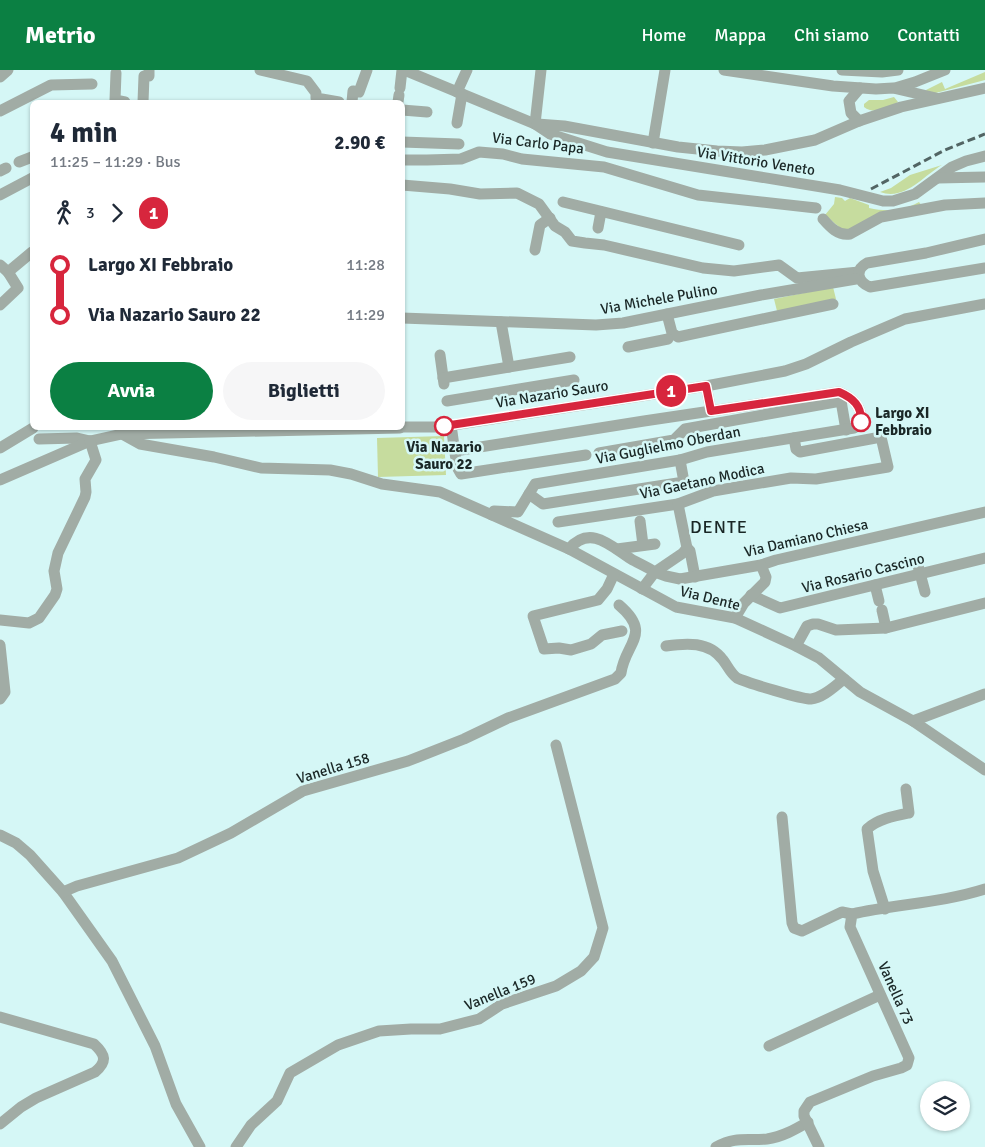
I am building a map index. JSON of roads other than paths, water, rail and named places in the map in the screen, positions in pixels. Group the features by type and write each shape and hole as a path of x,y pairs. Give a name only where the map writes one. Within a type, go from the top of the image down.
{"street":[{"path":"0,77 8,70"},
{"path":"143,100 144,76 149,76 149,70"},
{"path":"260,70 299,74 316,93 316,98 328,100"},
{"path":"352,100 353,91 360,92 367,70"},
{"path":"399,95 403,70"},
{"name":"Via Vittorio Veneto","path":"403,70 535,124 550,134 607,152 840,190 883,201 893,202 904,199 915,194 952,167 985,156"},
{"path":"457,123 459,93 467,70"},
{"path":"535,124 541,70"},
{"path":"653,143 665,70"},
{"path":"724,70 833,86 860,88 897,88 945,70"},
{"path":"842,70 855,72 897,70 897,88 906,100"},
{"path":"115,100 116,73"},
{"path":"906,100 929,76"},
{"path":"0,111 50,85 92,84"},
{"path":"859,121 851,113 849,102 860,88"},
{"name":"Via Vittorio Veneto","path":"535,124 564,126 698,150 742,152 815,140 906,100 938,99 985,88"},
{"path":"906,100 938,99"},
{"path":"405,110 427,112"},
{"path":"405,142 459,144"},
{"name":"Via Carlo Papa","path":"405,160 461,158 483,152 503,154 522,159 604,167 698,195 816,208"},
{"path":"604,167 607,152"},
{"path":"19,162 30,158"},
{"path":"938,178 985,177"},
{"path":"0,195 30,179"},
{"path":"405,185 480,194 516,193 539,204 555,226 565,232 572,240 585,244 604,245 703,268 734,271 779,265 797,278 859,275"},
{"path":"563,202 739,245"},
{"path":"823,219 835,230 845,235 881,217 945,205 985,203"},
{"path":"598,228 601,212"},
{"path":"535,250 540,225 550,218"},
{"path":"985,239 926,253 867,263 862,265 859,275 863,284 870,286 985,268"},
{"path":"0,305 18,288 4,269 30,253"},
{"name":"Via Michele Pulino","path":"405,318 596,325 623,323 859,275"},
{"path":"667,314 672,333 678,337 833,304"},
{"name":"Via Nazario Sauro","path":"405,428 451,425 706,386 785,371 806,364 905,319 985,304"},
{"path":"502,322 509,367"},
{"path":"628,347 668,339"},
{"path":"440,355 444,381 509,367 570,357"},
{"path":"447,401 574,380"},
{"path":"706,386 711,411"},
{"path":"455,451 711,411 837,397 852,398 858,405 861,422 854,428 843,430 837,397"},
{"path":"599,453 674,440 685,429 837,397"},
{"path":"451,425 457,467 461,474 586,455"},
{"path":"0,448 30,430"},
{"name":"Via Nazario Sauro","path":"90,440 122,434 229,430"},
{"name":"Via Guglielmo Oberdan","path":"492,515 494,511 518,512 535,484 683,459 707,452 843,430"},
{"name":"Via Dente","path":"122,434 140,444 214,457 261,468 330,470 351,474 382,484 440,492 569,549 676,607 735,618 796,646 819,658 860,692 913,721 985,770"},
{"name":"Via Gaetano Modica","path":"558,522 595,506 678,504 713,491 791,478 816,479 888,466 881,437 800,452 796,449 794,438"},
{"path":"39,439 77,438 90,440"},
{"path":"0,480 90,440"},
{"path":"0,620 29,623 38,618 55,595 57,588 54,571 58,553 85,497 85,479 96,460 90,440"},
{"path":"642,445 645,466"},
{"path":"529,494 543,504 595,506 684,482 683,459"},
{"path":"683,459 692,498"},
{"path":"590,481 595,506"},
{"path":"678,504 695,577"},
{"name":"Via Damiano Chiesa","path":"569,549 575,542 594,538 600,539 655,572 680,579 761,565 985,512"},
{"path":"617,550 649,545 640,521"},
{"path":"642,589 655,572 683,553 687,548"},
{"name":"Via Rosario Cascino","path":"751,595 780,608 985,558"},
{"path":"917,562 925,592"},
{"path":"735,618 744,602 765,582 766,577 761,565"},
{"path":"614,574 598,600 533,616 544,649 559,648 571,650 591,644 602,635 622,630"},
{"path":"875,585 886,628"},
{"path":"796,646 807,626 813,624 836,630 886,628 985,603"},
{"name":"Vanella 158","path":"63,892 77,886 178,858 231,833 303,791 408,762 464,739 508,718 615,679 621,673 622,664 636,632 632,618 619,605"},
{"path":"666,646 685,643 702,645 721,657 737,677 749,683 811,700 821,696 844,679"},
{"path":"0,645 5,692 0,699"},
{"path":"913,721 985,694"},
{"name":"Vanella 159","path":"236,1147 251,1125 277,1101 290,1073 338,1045 380,1031 411,1028 440,1029 479,1019 502,1004 556,986 581,971 594,957 602,928 556,745"},
{"path":"885,909 873,871 867,829 883,820 909,813 906,789"},
{"path":"782,817 792,923 794,928 802,931 842,912 852,914 922,904 985,889"},
{"path":"0,835 30,854 63,892 112,961 155,1046 176,1104 200,1147"},
{"name":"Vanella 73","path":"808,1122 804,1116 804,1111 810,1102 873,1076 907,1065 909,1058 850,927 852,914"},
{"path":"769,1046 880,995"},
{"path":"0,1017 94,1044 103,1055 104,1062 95,1072 36,1098 0,1124"},
{"path":"716,1147 736,1139 768,1139 776,1137 808,1122 819,1147"}],"railway":[{"path":"871,189 945,150 985,134"}],"place":[{"name":"Largo XI Febbraio","path":"861,422"},
{"name":"Via Nazario Sauro 22","path":"444,426"}],"district":[{"name":"DENTE","path":"719,527"}]}
